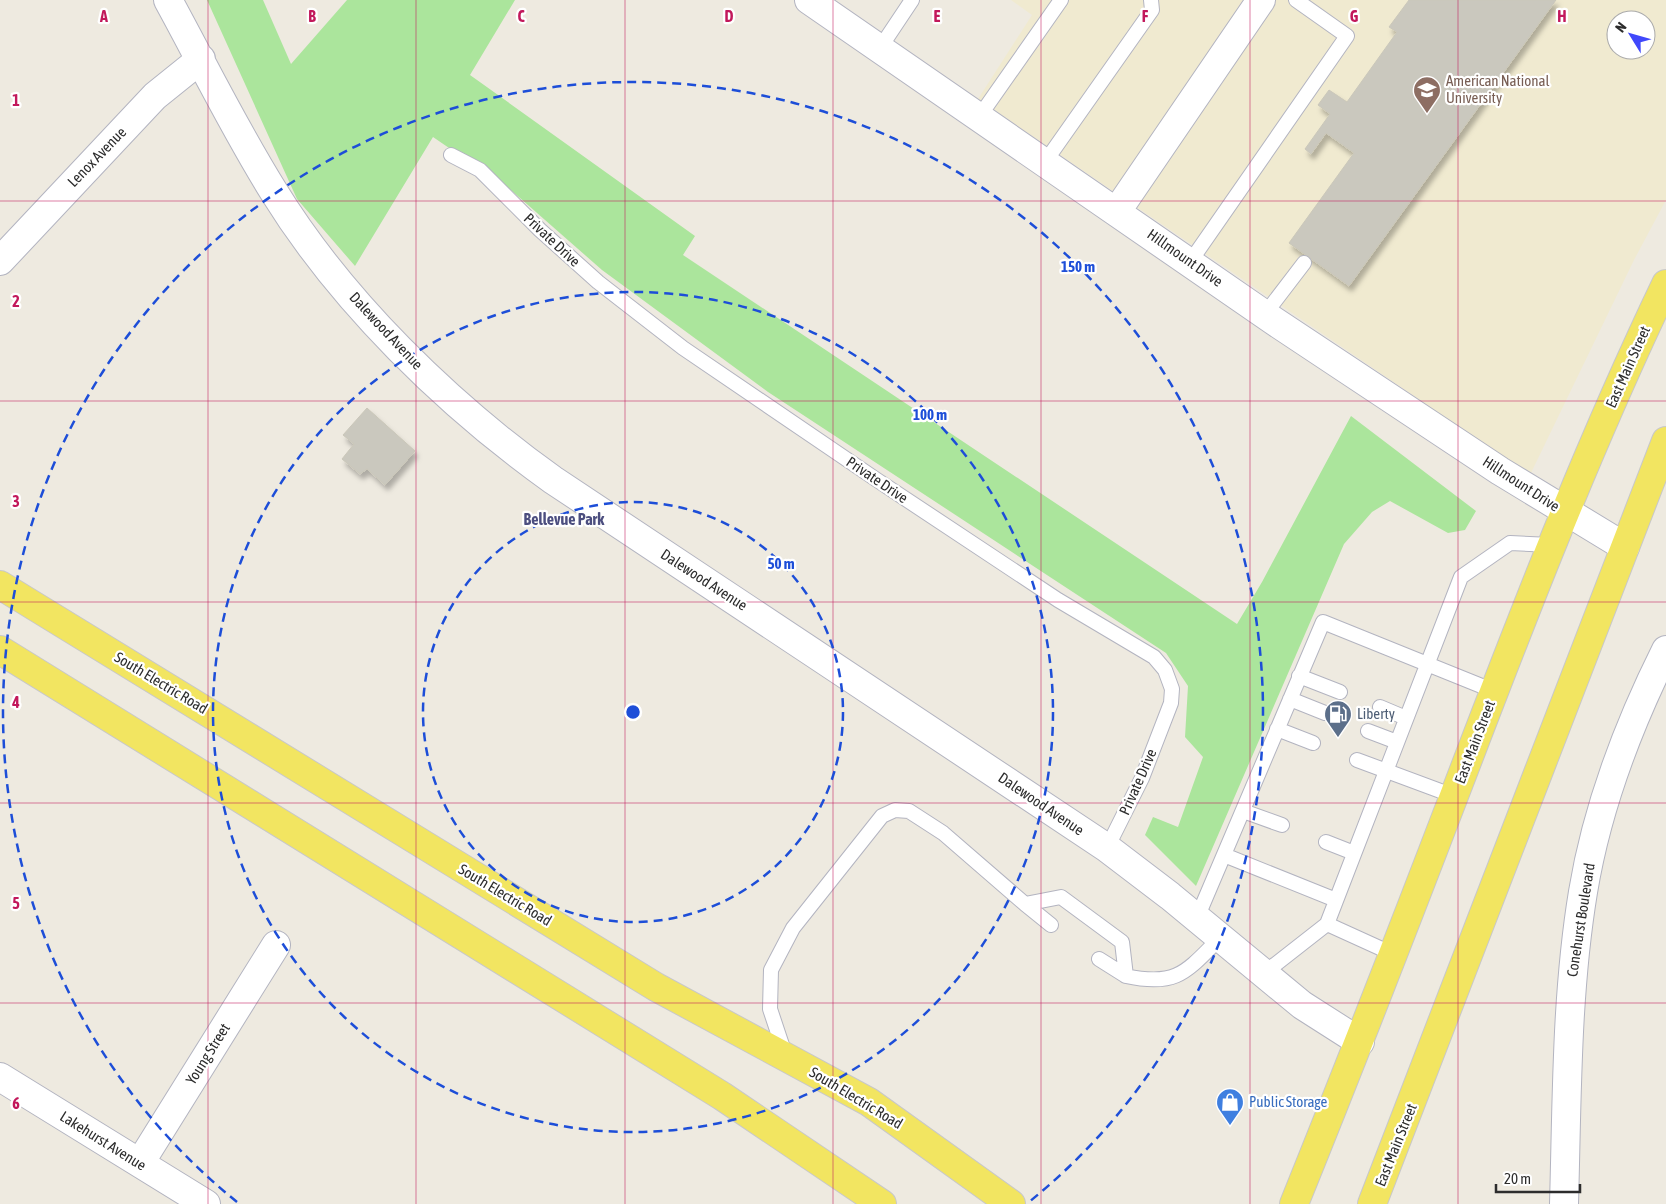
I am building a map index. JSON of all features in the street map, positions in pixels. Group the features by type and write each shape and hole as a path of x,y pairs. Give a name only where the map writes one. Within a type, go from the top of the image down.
{"main road":[{"name":"East Main Street","path":"1294,1204 1360,1042 1551,545 1623,375 1666,284"},
{"name":"East Main Street","path":"1372,1204 1666,441"},
{"name":"South Electric Road","path":"0,585 656,987 869,1102 1011,1204"},
{"path":"0,650 714,1091 882,1204"}],"street":[{"name":"Dalewood Avenue","path":"168,0 274,191 310,246 385,334 442,390 514,452 553,480 1107,848 1197,918 1302,1005 1360,1042"},
{"name":"Hillmount Drive","path":"809,0 1265,314 1565,512 1625,548"},
{"path":"1117,211 1262,0"},
{"name":"Lenox Avenue","path":"0,261 155,96 201,59"},
{"name":"Conehurst Boulevard","path":"1564,1204 1571,982 1583,891 1600,816 1624,744 1666,650"},
{"name":"Young Street","path":"140,1163 276,945"},
{"name":"Lakehurst Avenue","path":"0,1077 206,1204"}],"lane":[{"path":"880,48 912,0"},
{"path":"979,117 1061,0"},
{"path":"1045,162 1152,10 1151,0"},
{"path":"1190,262 1347,36 1296,0"},
{"name":"Private Drive","path":"451,155 480,170 540,230 598,282 683,348 1050,594 1154,657 1165,670 1172,689 1171,703 1142,778 1107,848"},
{"path":"1265,314 1304,263"},
{"path":"1263,974 1327,924 1461,576 1510,543 1551,545"},
{"path":"1197,918 1323,622 1494,691"},
{"path":"1300,676 1340,692"},
{"path":"1290,699 1325,713"},
{"path":"1380,708 1406,718"},
{"path":"1278,729 1313,742"},
{"path":"1368,731 1397,742"},
{"path":"1357,760 1454,796"},
{"path":"786,1057 770,1008 771,970 793,928 882,816 895,810 909,811 943,833 1051,925"},
{"path":"1243,811 1282,825"},
{"path":"1326,842 1354,854"},
{"path":"1224,855 1336,900"},
{"path":"1025,904 1061,897 1122,942 1126,976"},
{"path":"1327,924 1393,954"},
{"path":"1099,959 1126,976 1150,981 1166,980 1188,971 1220,938"}],"shaded area":[{"path":"1011,0 1666,0 1666,200 1634,260 1530,475 978,99 1032,15"}],"green space":[{"path":"207,0 263,0 291,64 347,0 515,0 470,75 695,236 683,255 1237,624 1262,582 1351,416 1476,511 1465,530 1448,533 1390,501 1372,512 1344,544 1196,886 1145,835 1153,817 1178,827 1203,757 1185,737 1188,686 1166,653 768,392 602,270 512,191 433,137 355,266 297,199"}],"building":[{"path":"1409,0 1556,0 1349,286 1289,243 1354,153 1326,133 1311,154 1305,149 1330,114 1318,105 1329,90 1347,102 1397,32 1389,27"},
{"path":"367,408 415,451 385,485 367,469 360,474 342,459 354,444 343,435"}],"place":[{"name":"American National University","path":"1427,114"},
{"name":"Liberty","path":"1338,738"},
{"name":"Public Storage","path":"1230,1126"}],"district":[{"name":"Bellevue Park","path":"564,519"}]}
